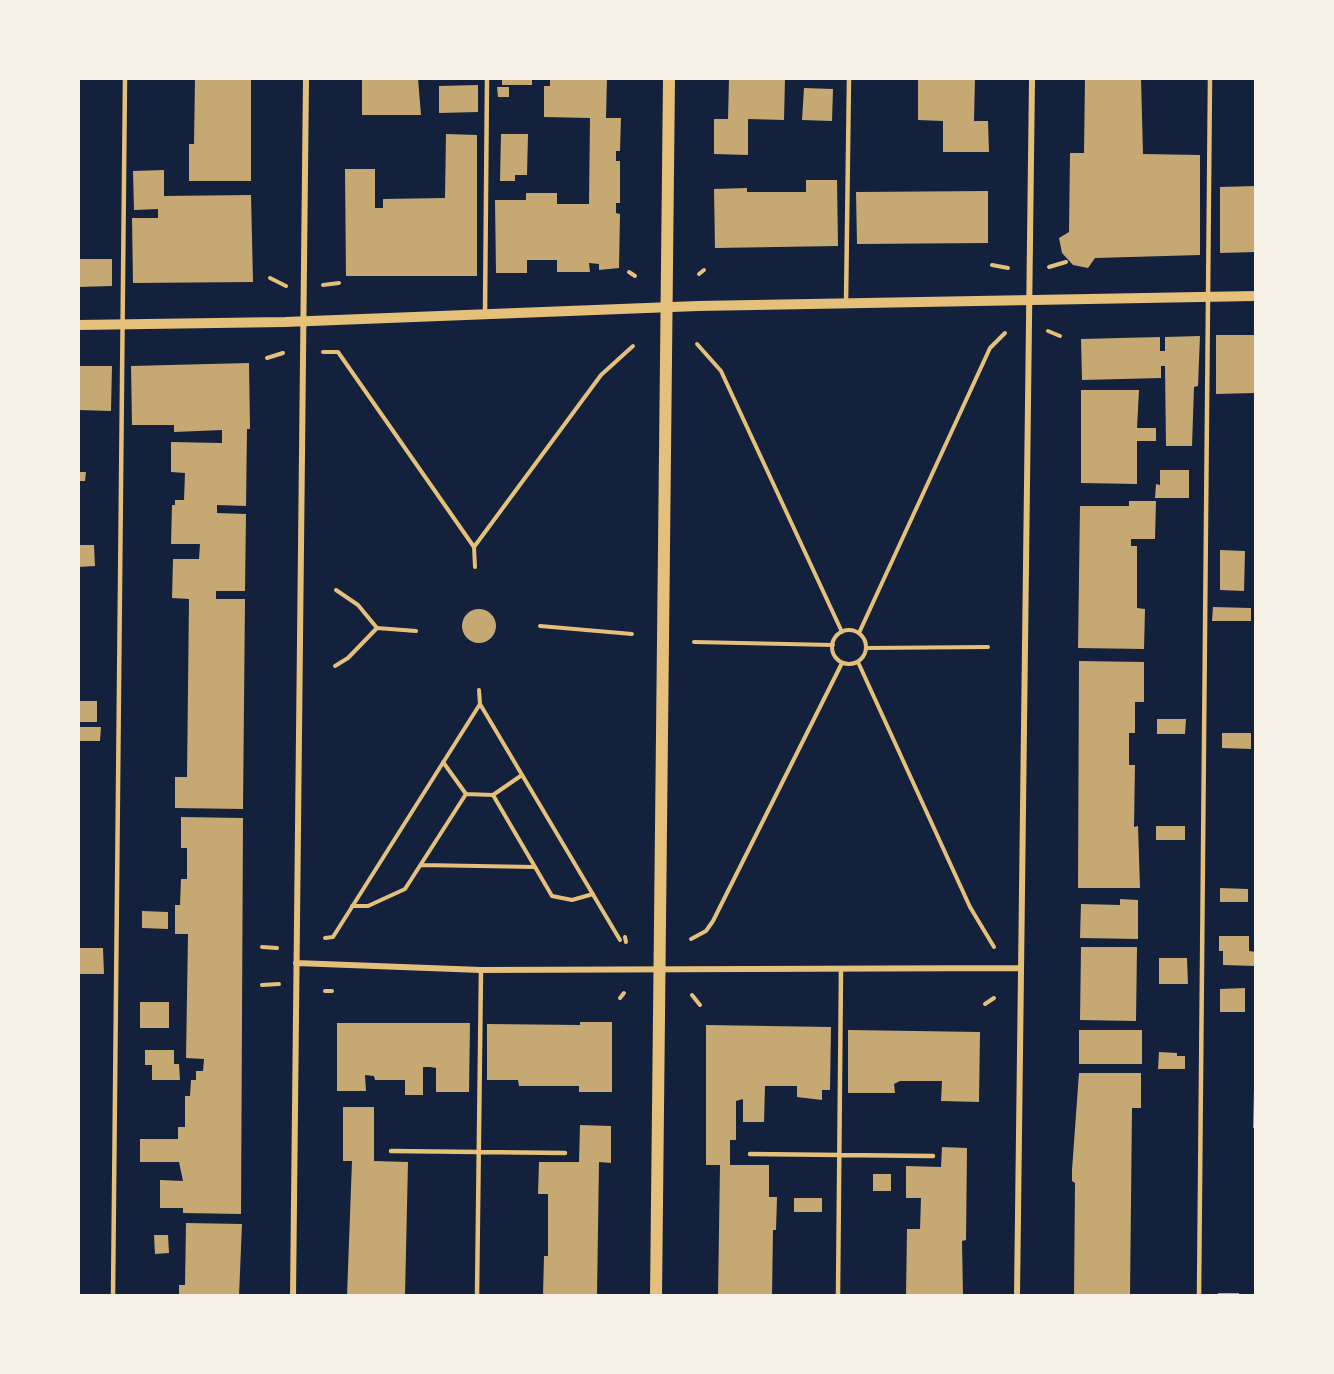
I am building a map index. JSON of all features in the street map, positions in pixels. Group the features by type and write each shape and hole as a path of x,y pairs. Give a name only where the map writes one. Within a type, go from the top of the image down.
{"main road":[{"path":"656,1296 669,78"}],"street":[{"path":"293,1296 306,78"},
{"path":"1017,1296 1032,78"},
{"path":"78,325 304,321 667,307 1256,296"},
{"path":"296,963 481,970 1020,968"}],"lane":[{"path":"113,1296 125,78"},
{"path":"485,314 487,78"},
{"path":"846,305 849,78"},
{"path":"1199,1296 1210,78"},
{"path":"838,1296 841,969"},
{"path":"477,1296 481,970"},
{"path":"391,1151 565,1153"},
{"path":"750,1154 933,1156"}],"path":[{"path":"1049,267 1066,262"},
{"path":"992,265 1008,268"},
{"path":"699,274 704,270"},
{"path":"629,272 635,276"},
{"path":"270,278 286,286"},
{"path":"323,285 339,283"},
{"path":"1048,331 1060,336"},
{"path":"866,648 859,633 990,348 1005,333"},
{"path":"697,344 721,372 842,632"},
{"path":"474,547 601,375 633,346"},
{"path":"324,352 338,352 474,547 475,567"},
{"path":"267,357 284,353"},
{"path":"336,590 358,605 377,628 416,631"},
{"path":"540,626 632,634"},
{"path":"335,666 348,658 377,628"},
{"path":"842,632 859,633"},
{"path":"842,632 833,645 835,656 842,663 858,662"},
{"path":"694,642 833,645"},
{"path":"866,648 988,647"},
{"path":"858,662 866,648"},
{"path":"858,662 970,907 994,947"},
{"path":"690,939 706,931 713,921 842,663"},
{"path":"479,690 480,704 620,940"},
{"path":"325,938 333,937 480,704"},
{"path":"443,762 466,794"},
{"path":"466,794 493,795 522,775"},
{"path":"352,906 368,906 405,889 466,794"},
{"path":"493,795 552,896 560,900 572,900 593,894"},
{"path":"421,865 535,867"},
{"path":"262,947 277,948"},
{"path":"262,985 279,984"},
{"path":"325,991 332,991"},
{"path":"620,998 624,993"},
{"path":"692,994 700,1005"},
{"path":"985,1004 994,998"}],"building":[{"path":"195,78 251,78 251,181 189,181 189,144 194,144"},
{"path":"362,78 418,78 421,115 362,115"},
{"path":"502,78 532,78 532,85 502,85"},
{"path":"550,78 607,78 606,118 621,118 620,151 616,151 616,161 620,161 620,203 616,203 616,213 620,214 619,268 599,270 599,264 589,263 590,272 557,272 557,260 527,260 527,273 496,273 495,200 526,200 526,193 557,193 557,204 589,204 590,118 544,117 544,86 550,86"},
{"path":"729,78 785,78 784,120 748,119 748,155 714,154 714,119 728,119"},
{"path":"918,78 975,78 974,121 988,121 989,152 943,152 943,121 918,120"},
{"path":"1085,78 1141,78 1143,154 1200,155 1200,255 1095,258 1088,268 1073,265 1062,253 1059,238 1069,232 1070,153 1084,153"},
{"path":"478,85 478,112 439,113 439,86"},
{"path":"497,87 509,87 509,97 498,97"},
{"path":"804,88 833,89 832,121 802,120"},
{"path":"446,134 477,135 477,276 346,276 345,169 375,169 375,208 383,208 383,199 445,198"},
{"path":"501,134 528,134 527,175 515,175 515,181 500,181"},
{"path":"164,170 164,196 251,195 253,282 133,283 132,218 158,218 158,209 134,210 133,171"},
{"path":"806,180 837,180 838,246 715,248 714,189 747,188 747,192 806,192"},
{"path":"1256,186 1256,252 1220,253 1220,187"},
{"path":"988,191 988,243 857,244 856,192"},
{"path":"78,259 112,259 112,286 78,287"},
{"path":"1216,335 1256,335 1256,393 1216,394"},
{"path":"1200,336 1198,386 1194,387 1192,446 1166,446 1165,366 1161,366 1161,378 1082,380 1081,339 1160,337 1160,351 1165,351 1165,337"},
{"path":"249,363 250,429 247,429 246,506 217,505 217,513 246,514 245,591 216,591 216,599 245,599 243,809 175,808 175,777 187,777 189,599 172,598 173,559 199,559 200,544 171,544 172,505 175,505 175,500 184,500 185,473 171,472 171,442 222,443 222,430 174,432 174,425 132,425 131,366"},
{"path":"78,366 112,366 111,411 78,410"},
{"path":"1081,390 1139,390 1137,428 1156,428 1156,441 1137,441 1137,484 1081,483"},
{"path":"1160,470 1189,470 1189,498 1155,498 1156,484 1160,485"},
{"path":"78,472 86,472 85,481 78,481"},
{"path":"1129,501 1156,501 1155,539 1131,539 1131,546 1137,546 1137,608 1145,609 1144,649 1078,648 1080,506 1129,506"},
{"path":"78,545 94,545 95,566 78,567"},
{"path":"1220,550 1245,551 1244,591 1220,590"},
{"path":"1213,607 1251,608 1251,621 1212,621"},
{"path":"479,609 491,614 496,626 491,638 479,643 467,638 462,626 467,614"},
{"path":"1079,661 1144,662 1144,702 1135,702 1135,733 1129,733 1129,765 1135,765 1134,827 1138,826 1140,888 1078,888"},
{"path":"78,701 97,701 97,722 78,722"},
{"path":"1157,719 1186,719 1185,734 1157,734"},
{"path":"78,727 101,727 100,741 78,741"},
{"path":"1222,733 1251,733 1251,749 1222,748"},
{"path":"181,817 243,818 241,1214 183,1213 183,1208 160,1208 160,1180 183,1181 179,1162 140,1162 140,1139 178,1139 178,1127 185,1127 185,1096 190,1096 191,1080 196,1080 196,1071 203,1071 204,1059 186,1058 188,934 175,934 175,905 180,905 181,879 187,879 187,848 181,848"},
{"path":"1156,826 1185,826 1185,840 1156,840"},
{"path":"1220,888 1248,889 1248,902 1220,902"},
{"path":"1120,899 1138,900 1138,939 1080,938 1081,904 1120,905"},
{"path":"142,911 168,912 168,929 142,928"},
{"path":"1219,936 1249,936 1249,951 1256,952 1256,966 1223,965 1223,951 1219,951"},
{"path":"1081,947 1137,947 1136,1021 1080,1020"},
{"path":"78,948 103,948 104,974 78,974"},
{"path":"1159,958 1187,958 1188,984 1159,984"},
{"path":"1245,988 1245,1012 1220,1012 1220,989"},
{"path":"140,1002 169,1002 169,1028 140,1028"},
{"path":"580,1022 612,1022 612,1092 579,1092 579,1086 519,1086 518,1080 487,1080 487,1024 580,1025"},
{"path":"337,1023 470,1023 469,1092 436,1092 436,1068 430,1067 423,1067 423,1095 405,1095 405,1080 375,1080 374,1076 365,1075 366,1091 337,1091"},
{"path":"706,1025 831,1027 830,1090 822,1090 822,1100 797,1097 797,1086 765,1086 764,1122 743,1122 743,1099 736,1101 736,1140 730,1140 730,1165 769,1165 769,1197 777,1197 776,1230 773,1230 772,1296 718,1296 720,1165 706,1165"},
{"path":"848,1030 980,1032 979,1102 941,1101 942,1081 900,1081 894,1084 895,1093 848,1093"},
{"path":"1079,1030 1142,1030 1142,1064 1079,1064"},
{"path":"145,1050 174,1050 174,1064 179,1064 180,1080 152,1080 152,1065 145,1065"},
{"path":"1159,1052 1185,1056 1185,1069 1158,1069"},
{"path":"1079,1073 1141,1073 1141,1108 1132,1108 1130,1296 1074,1296 1075,1183 1072,1181 1072,1170"},
{"path":"1254,1087 1256,1087 1256,1128 1253,1128"},
{"path":"343,1107 374,1107 374,1161 408,1162 405,1296 347,1296 352,1161 343,1161"},
{"path":"580,1125 611,1126 611,1163 599,1162 597,1296 543,1296 544,1256 548,1256 548,1194 538,1194 539,1162 579,1162"},
{"path":"942,1147 967,1148 966,1240 962,1241 963,1296 906,1296 907,1229 920,1229 921,1198 906,1198 906,1166 941,1167"},
{"path":"873,1174 891,1174 891,1191 873,1191"},
{"path":"794,1198 822,1198 822,1212 794,1212"},
{"path":"186,1223 242,1224 239,1296 179,1296 179,1285 185,1285"},
{"path":"154,1235 168,1235 169,1253 155,1254"},
{"path":"1218,1293 1239,1293 1239,1296 1218,1296"}]}
